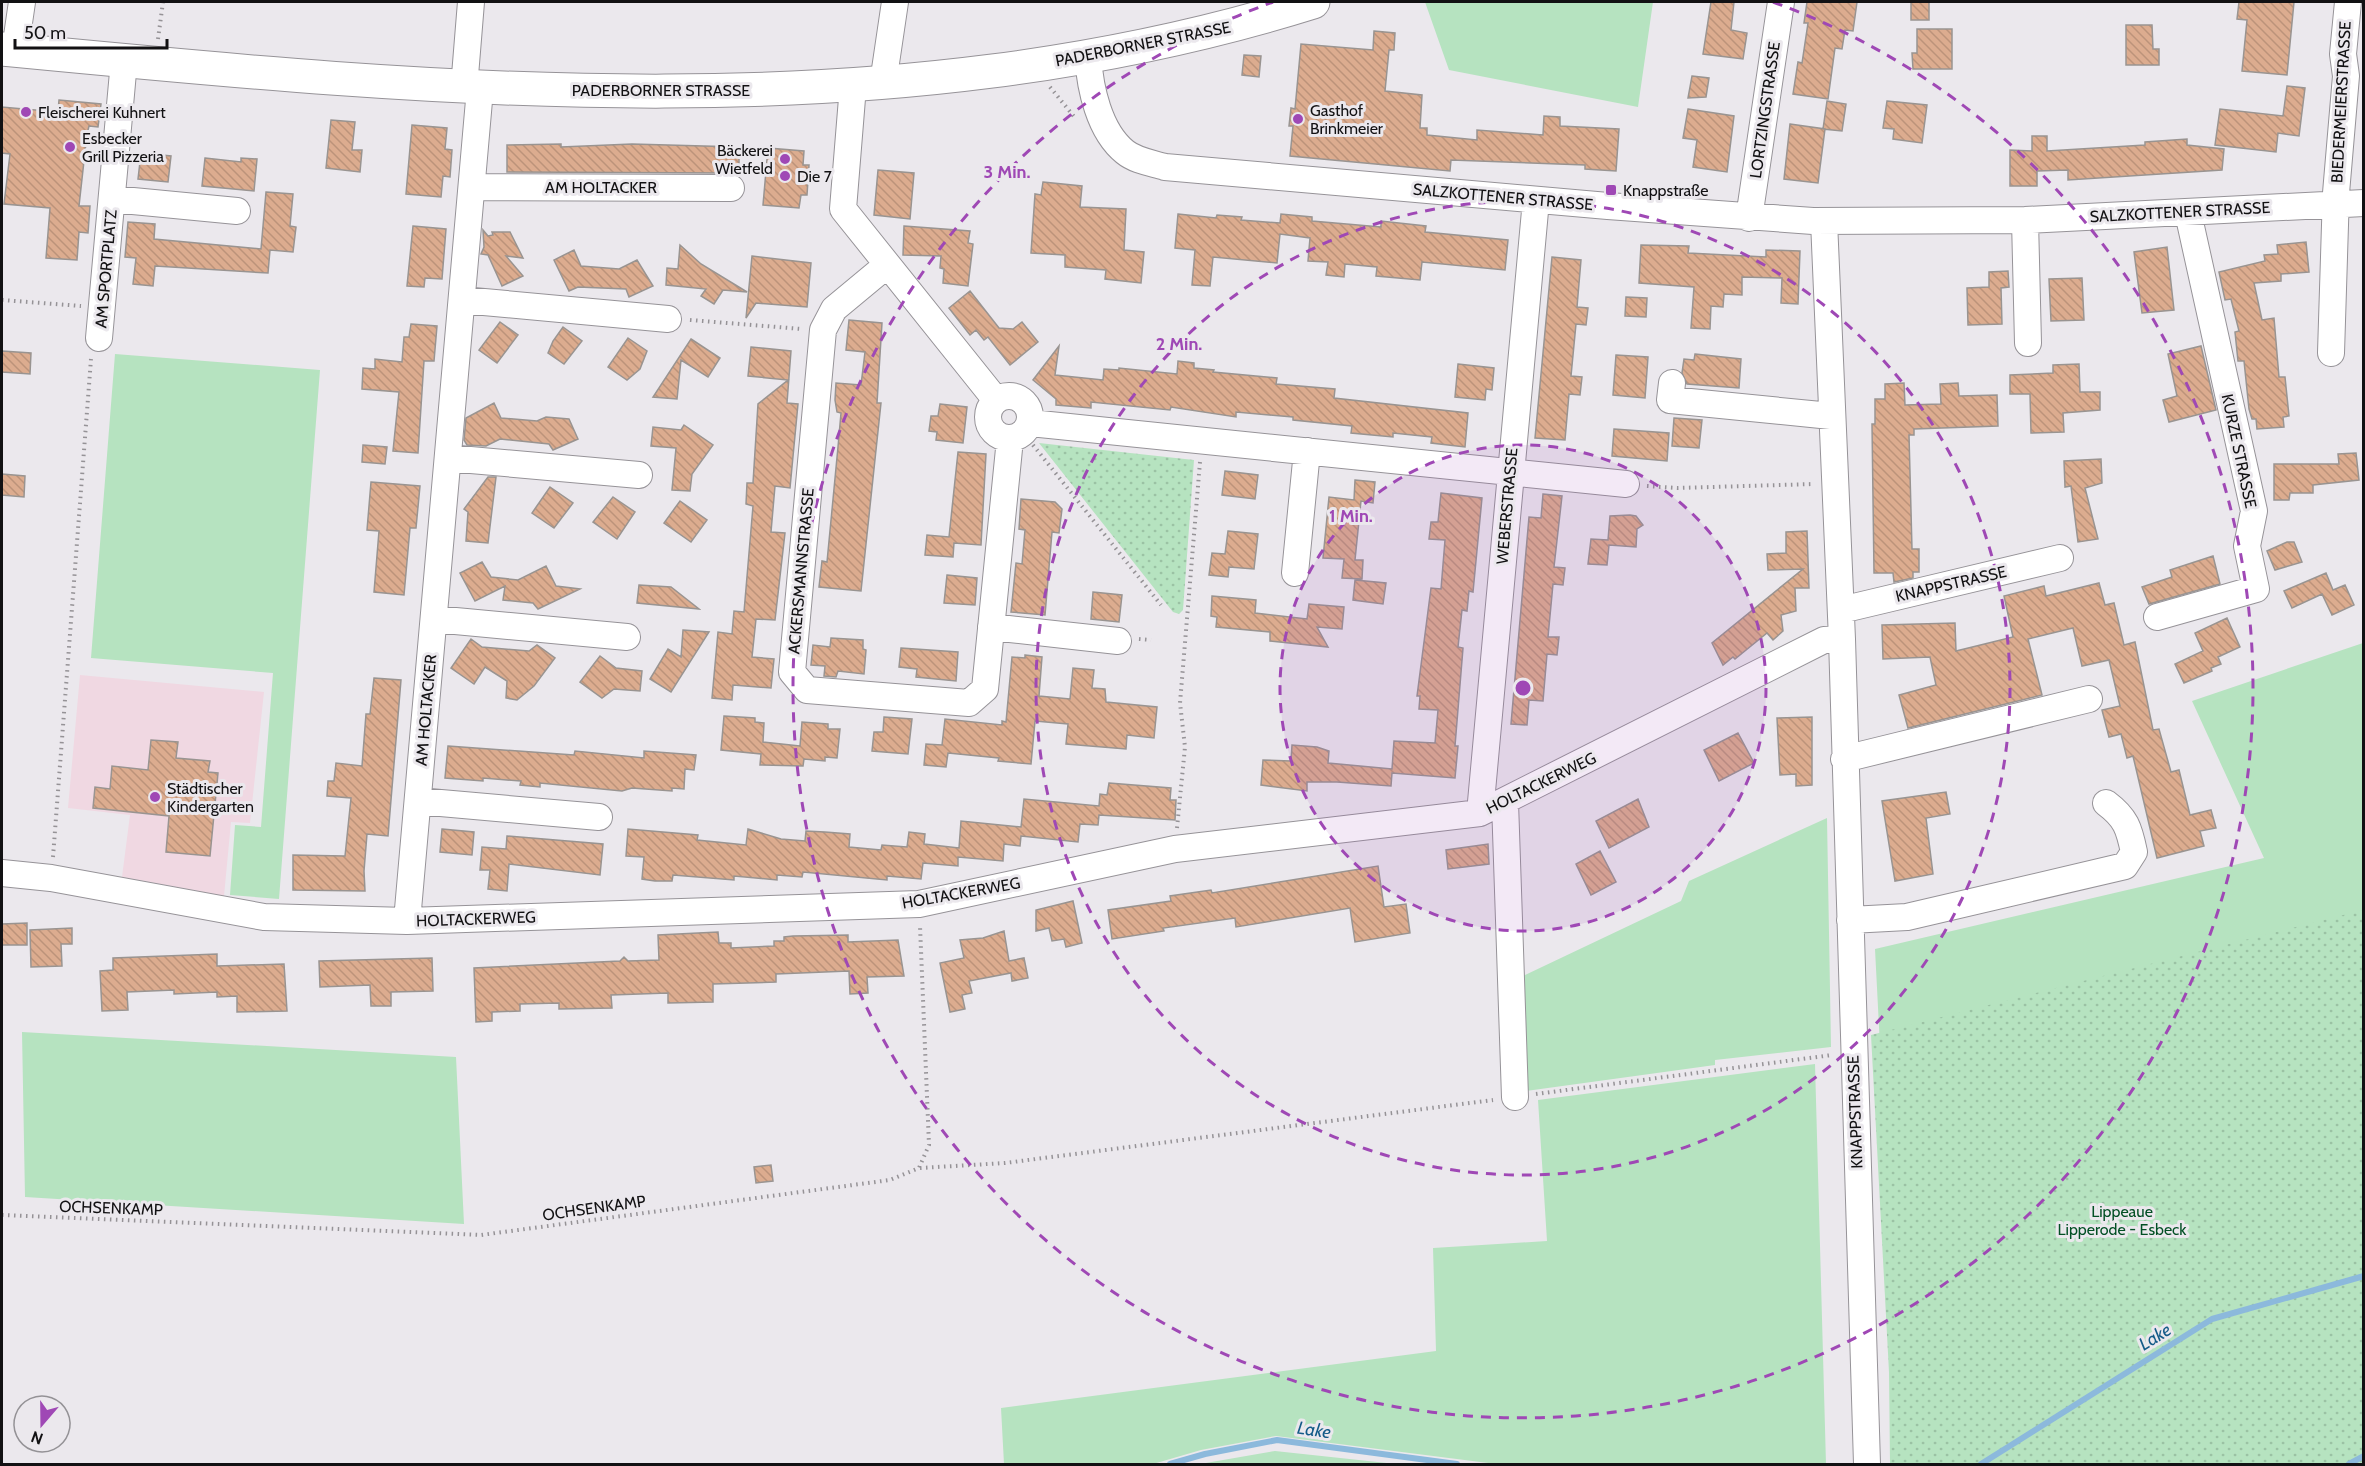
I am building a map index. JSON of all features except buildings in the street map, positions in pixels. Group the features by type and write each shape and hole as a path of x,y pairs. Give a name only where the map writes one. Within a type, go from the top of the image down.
{"main road":[{"name":"PADERBORNER STRASSE","path":"8,50 472,88 663,93 868,84 975,74 1088,57 1241,24 1313,2"}],"street":[{"path":"8,50 22,2"},
{"name":"AM HOLTACKER","path":"407,921 472,187 471,2"},
{"path":"896,2 868,84 843,209 996,400 990,408 988,423 995,433 1021,432 1201,440 1626,484"},
{"name":"LORTZINGSTRASSE","path":"1749,218 1781,2"},
{"name":"BIEDERMEIERSTRASSE","path":"2336,203 2346,76 2343,54 2348,2"},
{"name":"SALZKOTTENER STRASSE","path":"1088,57 1096,105 1117,144 1136,158 1165,167 1749,218 1824,221 2025,220 2364,203"},
{"name":"AM SPORTPLATZ","path":"99,338 112,199 139,62"},
{"name":"AM HOLTACKER","path":"472,187 731,188"},
{"name":"AM SPORTPLATZ","path":"112,199 237,211"},
{"name":"WEBERSTRASSE","path":"1480,813 1536,200"},
{"path":"2331,353 2336,203"},
{"name":"KURZE STRASSE","path":"2157,617 2256,589 2247,546 2254,511 2188,213"},
{"path":"2025,220 2028,343"},
{"name":"KNAPPSTRASSE","path":"1824,221 1842,639 1867,1464"},
{"name":"ACKERSMANNSTRASSE","path":"887,265 834,309 823,330 792,672 807,690 969,703 985,689 991,627 1021,432"},
{"path":"462,300 668,319"},
{"path":"1672,383 1670,400 1831,416"},
{"path":"1295,573 1307,451"},
{"path":"448,458 639,475"},
{"name":"KNAPPSTRASSE","path":"1840,610 2061,558"},
{"path":"434,619 627,637"},
{"path":"991,627 1118,641"},
{"name":"HOLTACKERWEG","path":"2,873 51,878 264,917 407,921 919,904 1174,849 1480,813 1824,640 1842,639"},
{"path":"1844,759 2089,699"},
{"path":"418,801 599,817"},
{"path":"1505,802 1515,1097"},
{"path":"1850,920 1907,917 2125,866 2134,852 2130,832 2122,814 2106,803"}],"path":[{"path":"139,62 163,2"},
{"path":"2,300 102,307"},
{"path":"668,319 823,330"},
{"path":"51,878 91,358 99,338"},
{"path":"1021,432 1161,605"},
{"path":"1174,849 1185,747 1180,703 1201,440"},
{"path":"1626,484 1677,488 1834,483"},
{"path":"919,904 929,1144 919,1168"},
{"name":"OCHSENKAMP","path":"2,1215 481,1235 890,1180 919,1168 1005,1163 1854,1054"}],"shaded area":[{"path":"80,675 264,692 250,823 231,822 224,896 122,877 130,815 68,808"}],"green space":[{"path":"1425,2 1653,2 1638,107 1449,70"},
{"path":"115,354 320,370 279,899 230,895 235,825 261,827 273,673 91,658"},
{"path":"1039,443 1194,460 1183,610 1179,614 1173,612"},
{"path":"2363,643 2363,1228 1880,1046 1875,949 2264,858 2192,701"},
{"path":"1827,818 1831,1047 1715,1060 1715,1065 1526,1091 1523,976 1681,901 1689,881"},
{"name":"Lippeaue Lipperode - Esbeck","path":"2363,910 2363,1464 1890,1464 1889,1372 1871,1035"},
{"path":"22,1032 456,1057 464,1224 25,1197"},
{"path":"1815,1064 1826,1464 1496,1464 1276,1436 1201,1450 1153,1464 1004,1464 1001,1408 1436,1351 1433,1248 1547,1241 1538,1100"},
{"path":"1275,1451 1396,1464 1200,1464"}],"waterway":[{"name":"Lake","path":"1981,1464 2212,1319 2364,1276"},
{"name":"Lake","path":"1170,1464 1205,1454 1277,1440 1457,1464"},
{"path":"2349,1464 2364,1456"}],"place":[{"name":"Fleischerei Kuhnert","path":"26,112"},
{"name":"Gasthof Brinkmeier","path":"1298,119"},
{"name":"Esbecker Grill Pizzeria","path":"70,147"},
{"name":"Bäckerei Wietfeld","path":"785,159"},
{"name":"Die 7","path":"785,176"},
{"name":"Knappstraße","path":"1611,190"},
{"name":"Städtischer Kindergarten","path":"155,797"}]}
